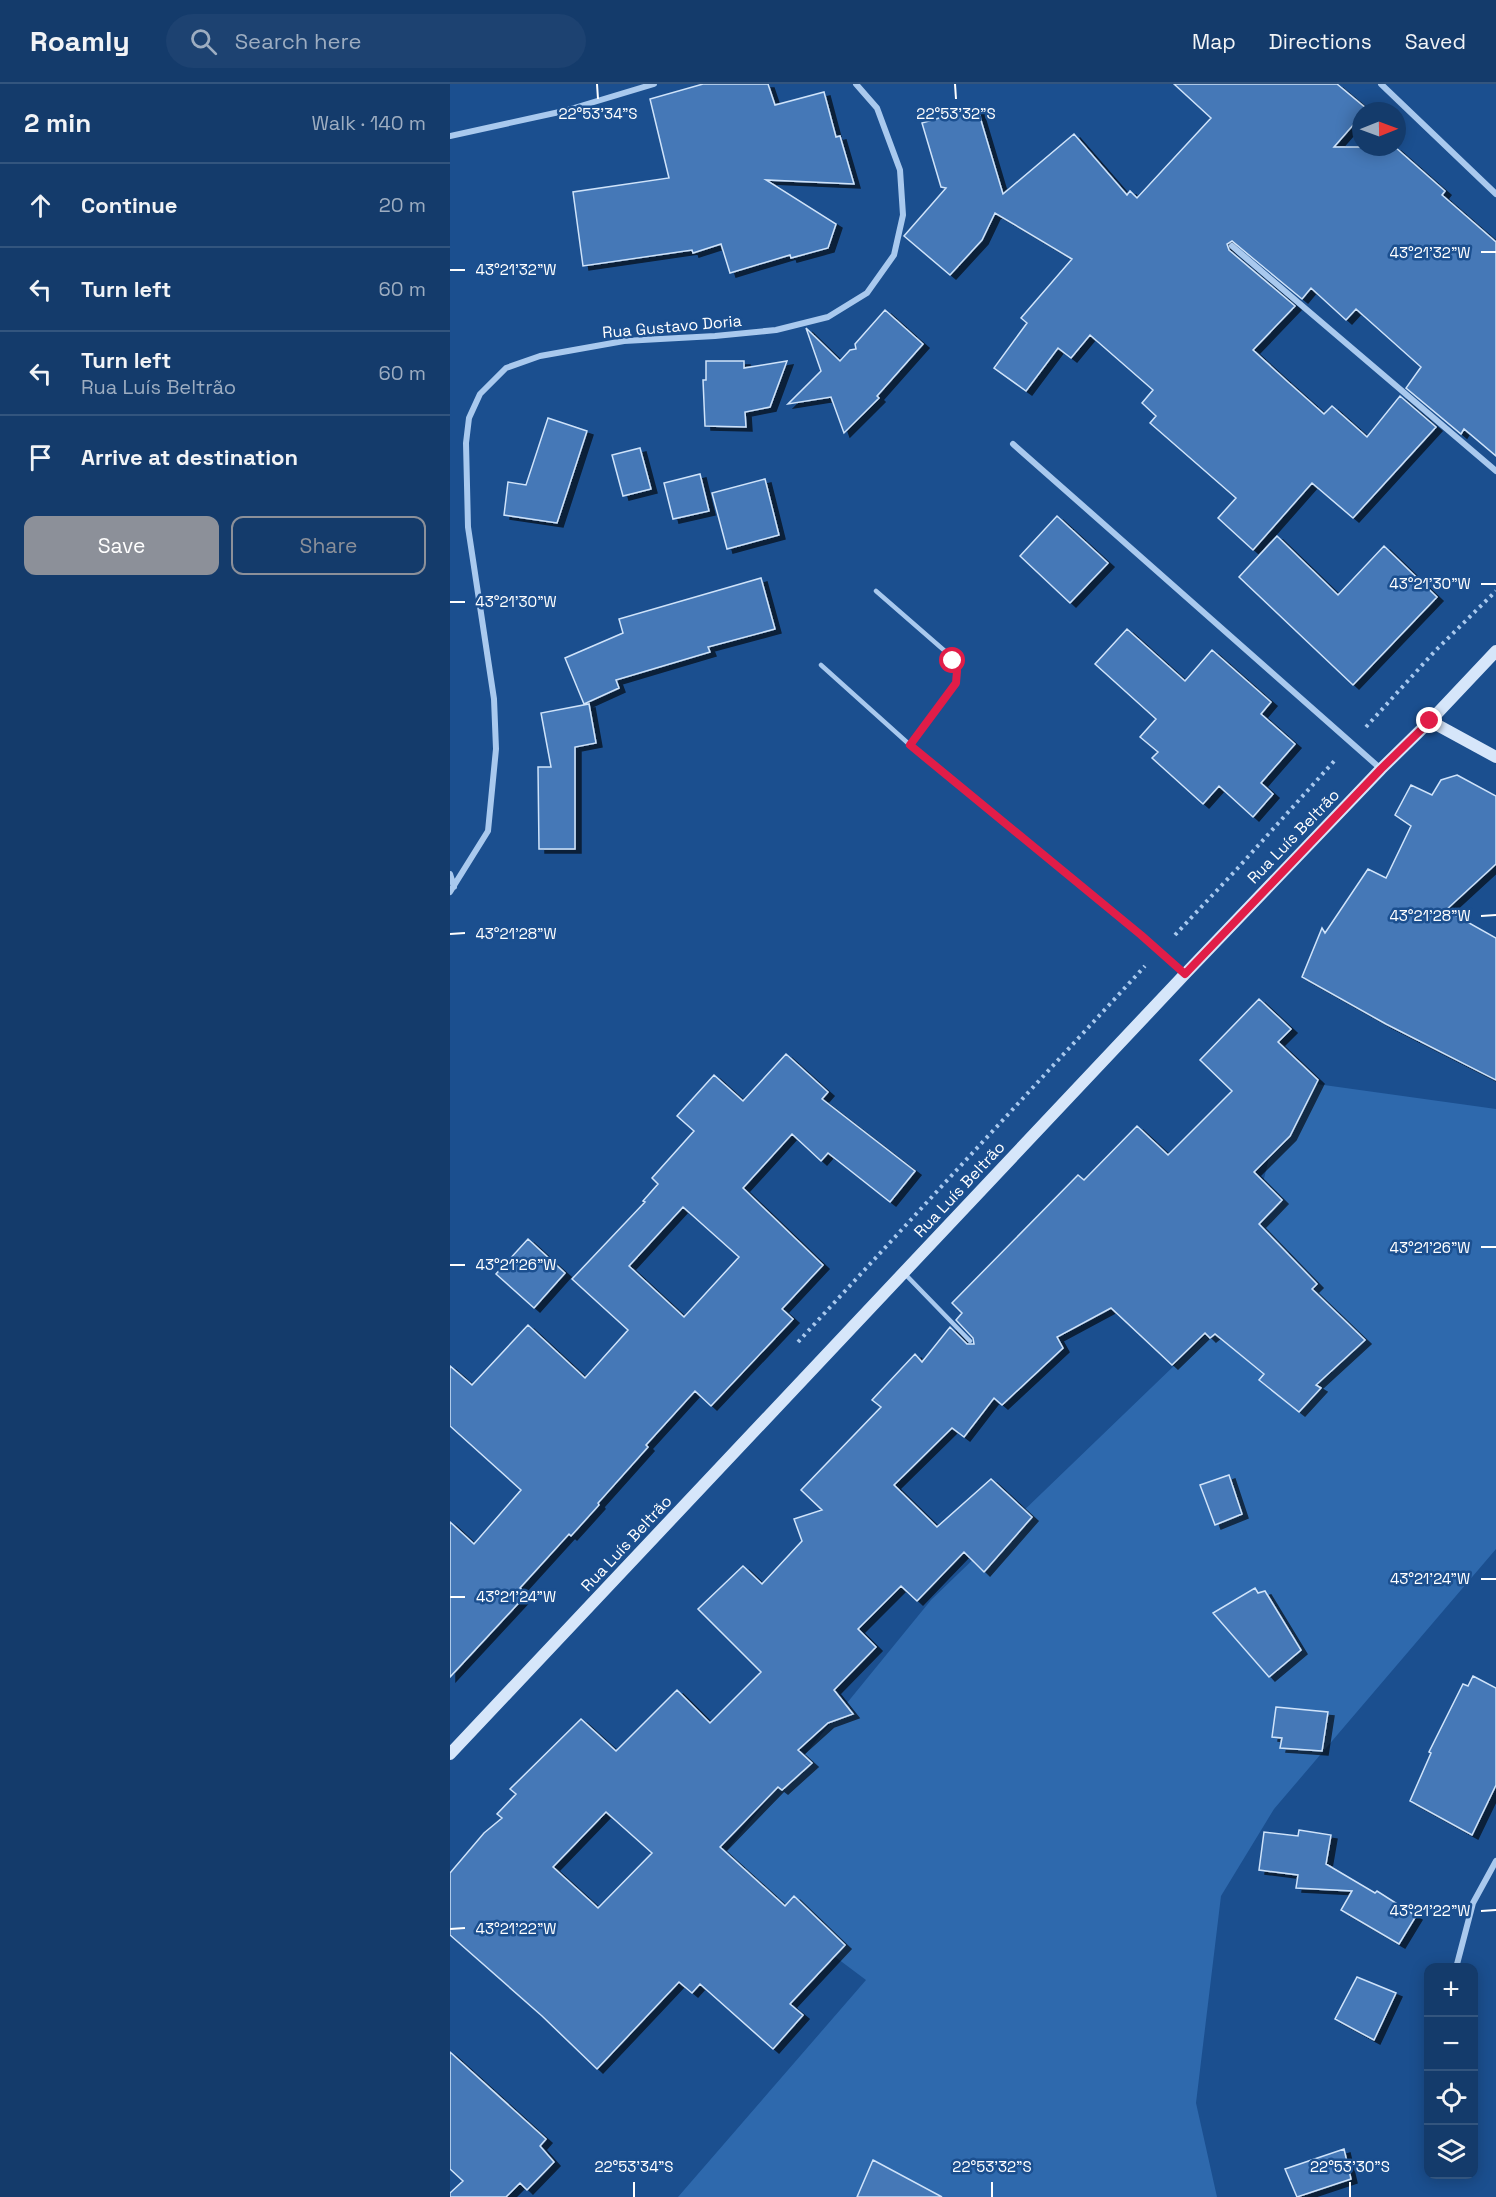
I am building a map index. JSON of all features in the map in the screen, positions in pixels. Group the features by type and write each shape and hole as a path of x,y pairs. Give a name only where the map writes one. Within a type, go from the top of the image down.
{"main road":[{"name":"Rua Luís Beltrão","path":"450,1754 1185,974 1496,651"},
{"path":"1430,721 1496,757"}],"street":[{"path":"450,136 564,111 654,84"},
{"name":"Rua Gustavo Doria","path":"452,890 488,831 496,749 494,699 468,527 466,443 469,418 480,394 506,368 540,356 624,341 776,330 828,317 867,293 894,255 903,215 900,170 877,108 856,84"},
{"path":"1381,84 1496,194"},
{"path":"1232,246 1496,471"},
{"path":"1014,444 1381,769"},
{"path":"450,874 452,890"},
{"path":"1457,1963 1473,1903 1496,1861"}],"lane":[{"path":"876,591 946,652 957,671 956,683 910,745"},
{"path":"821,665 910,745 1185,974"},
{"path":"904,1272 970,1341"}],"path":[{"path":"795,1345 1237,869 1435,651 1496,591"}],"shaded area":[{"path":"1288,1080 1496,1109 1496,1549 1274,1809 1221,1896 1196,2103 1217,2197 678,2197 866,1980 714,1866 931,1600 1232,1310"}],"building":[{"path":"703,84 768,84 775,105 824,92 836,137 840,136 854,184 766,180 836,224 828,248 791,258 790,255 730,273 721,244 693,253 692,250 583,266 573,192 669,178 650,99"},
{"path":"1174,84 1337,84 1359,102 1352,102 1352,126 1334,147 1352,147 1352,156 1405,156 1445,191 1442,195 1496,242 1496,456 1464,429 1461,434 1406,388 1421,367 1356,309 1346,320 1311,288 1302,299 1232,241 1227,244 1229,250 1295,306 1253,350 1288,382 1324,414 1332,406 1367,437 1400,396 1436,427 1353,518 1312,483 1253,550 1218,518 1236,498 1150,423 1156,416 1142,403 1153,390 1090,335 1071,358 1058,348 1026,391 994,368 1027,323 1021,318 1072,259 995,213 982,240 950,275 904,236 946,188 941,187 922,123 977,107 1003,194 1074,134 1127,195 1130,191 1137,198 1211,118"},
{"path":"885,310 923,344 877,396 879,398 844,433 831,397 788,404 821,371 806,328 840,361 850,350 856,349 855,344"},
{"path":"706,361 744,361 744,368 787,361 770,407 745,412 746,427 705,426 703,380 706,380"},
{"path":"548,418 587,431 557,523 504,515 508,482 526,485"},
{"path":"640,448 651,489 623,496 612,455"},
{"path":"700,474 709,511 673,519 664,483"},
{"path":"765,479 779,535 727,549 712,493"},
{"path":"1057,516 1108,563 1070,603 1020,556"},
{"path":"1277,536 1338,595 1384,546 1437,597 1353,685 1239,577"},
{"path":"761,578 775,629 708,647 710,652 616,680 619,688 584,704 565,658 623,633 619,619"},
{"path":"1127,629 1185,681 1212,650 1271,702 1261,714 1295,744 1261,783 1273,794 1253,817 1219,786 1203,804 1152,758 1158,752 1140,737 1156,719 1095,664"},
{"path":"589,704 596,743 575,747 575,849 539,849 538,767 551,767 541,713"},
{"path":"1457,775 1496,796 1496,864 1446,910 1496,938 1496,1080 1386,1024 1302,977 1322,928 1325,933 1368,869 1386,878 1411,826 1395,815 1411,785 1432,795 1441,780"},
{"path":"1259,999 1291,1029 1278,1042 1318,1080 1290,1136 1254,1172 1282,1200 1259,1224 1317,1284 1312,1289 1365,1340 1316,1385 1321,1388 1299,1412 1259,1380 1264,1374 1215,1334 1210,1338 1205,1333 1172,1365 1111,1308 1057,1337 1063,1348 1002,1405 994,1398 964,1437 952,1428 894,1485 937,1527 991,1479 1032,1517 984,1572 964,1552 917,1601 901,1586 858,1629 876,1647 834,1690 853,1714 828,1723 798,1750 812,1763 782,1790 778,1787 720,1847 785,1906 794,1896 845,1945 790,2004 803,2015 773,2049 700,1984 692,1993 679,1982 597,2069 542,2016 450,1935 450,1873 484,1833 502,1818 497,1814 516,1794 510,1789 581,1719 616,1751 677,1690 710,1723 761,1672 698,1609 743,1566 762,1584 802,1541 794,1519 822,1510 801,1490 881,1407 872,1400 915,1354 922,1362 950,1327 967,1344 974,1344 973,1338 956,1320 962,1313 952,1303 1078,1175 1084,1180 1137,1126 1168,1155 1232,1091 1200,1060","holes":["606,1812 652,1853 598,1908 553,1867"]},
{"path":"786,1054 828,1092 822,1099 915,1171 890,1202 828,1153 821,1161 792,1134 743,1188 823,1265 782,1309 793,1319 711,1406 695,1391 646,1445 648,1447 598,1503 599,1505 520,1588 527,1594 450,1677 450,1522 474,1544 521,1490 450,1426 450,1366 472,1385 528,1325 585,1378 628,1330 572,1279 645,1202 643,1201 658,1184 652,1178 694,1131 677,1116 714,1075 743,1101","holes":["683,1207 739,1257 684,1317 629,1266"]},
{"path":"528,1239 565,1273 534,1308 496,1274"},
{"path":"1229,1475 1242,1514 1215,1525 1200,1485"},
{"path":"1255,1588 1258,1593 1265,1591 1301,1650 1269,1677 1213,1613"},
{"path":"1473,1676 1496,1688 1496,1785 1472,1835 1410,1801 1431,1753 1429,1752 1463,1684 1468,1686"},
{"path":"1276,1707 1328,1712 1322,1751 1280,1748 1282,1738 1272,1737"},
{"path":"1299,1830 1331,1835 1326,1864 1375,1893 1377,1891 1416,1916 1399,1944 1341,1910 1352,1891 1296,1888 1298,1875 1259,1870 1264,1832 1298,1836"},
{"path":"1357,1977 1396,1993 1374,2040 1335,2019"},
{"path":"450,2052 546,2139 540,2146 554,2162 527,2190 520,2183 506,2197 450,2197 450,2193 463,2181 450,2169"},
{"path":"1344,2149 1351,2179 1297,2197 1285,2169"},
{"path":"873,2160 942,2197 857,2197"}],"route":[{"path":"953,661 957,671 956,683 910,745 1141,935 1185,974 1381,769 1430,721"}]}
